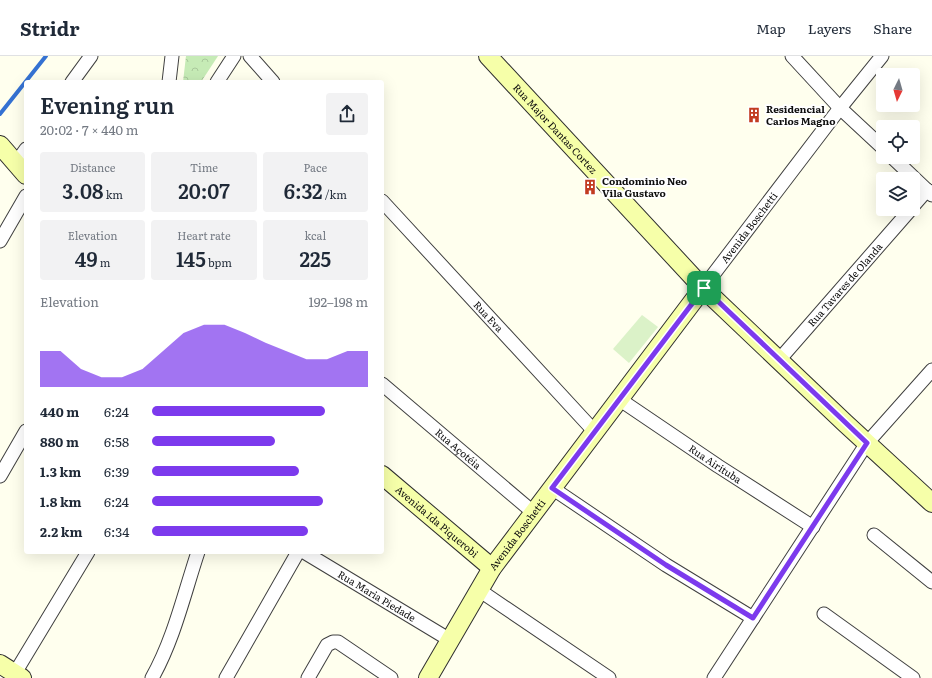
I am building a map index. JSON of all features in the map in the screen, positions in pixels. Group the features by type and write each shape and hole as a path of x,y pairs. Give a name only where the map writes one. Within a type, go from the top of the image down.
{"street":[{"path":"73,80 91,56"},
{"path":"169,80 172,56"},
{"path":"218,80 234,56"},
{"path":"250,56 271,80"},
{"name":"Rua Major Dantas Cortez","path":"488,56 704,288 932,503"},
{"path":"792,56 840,108 876,141"},
{"name":"Avenida Boschetti","path":"428,678 492,568 840,108 882,56"},
{"path":"0,145 23,162"},
{"path":"900,164 930,192 920,200"},
{"path":"0,241 24,199"},
{"name":"Rua Eva","path":"384,203 595,432"},
{"name":"Rua Tavares de Olanda","path":"779,360 905,216"},
{"path":"714,678 867,443 932,370"},
{"name":"Rua Açotéia","path":"384,386 534,513"},
{"name":"Rua Airituba","path":"619,399 718,466 813,526"},
{"path":"0,476 24,434"},
{"name":"Avenida Ida Piquerobi","path":"384,477 492,568"},
{"path":"552,488 666,565 753,618"},
{"path":"874,535 932,582"},
{"path":"12,672 87,554"},
{"path":"152,678 171,638 197,554"},
{"path":"226,678 297,554"},
{"name":"Rua Maria Piedade","path":"307,554 450,640"},
{"path":"480,590 609,678"},
{"path":"824,614 913,678"},
{"path":"308,678 328,645 333,642 338,642 391,678"}],"green space":[{"path":"186,56 218,56 202,80 183,80"},
{"path":"642,315 658,327 629,363 613,349"}],"waterway":[{"path":"27,80 46,56"},
{"path":"0,114 24,84"}],"place":[{"name":"Residencial Carlos Magno","path":"754,115"},
{"name":"Condominio Neo Vila Gustavo","path":"590,187"}],"route":[{"path":"704,288 867,443 753,618 666,565 552,488 704,288"}]}
